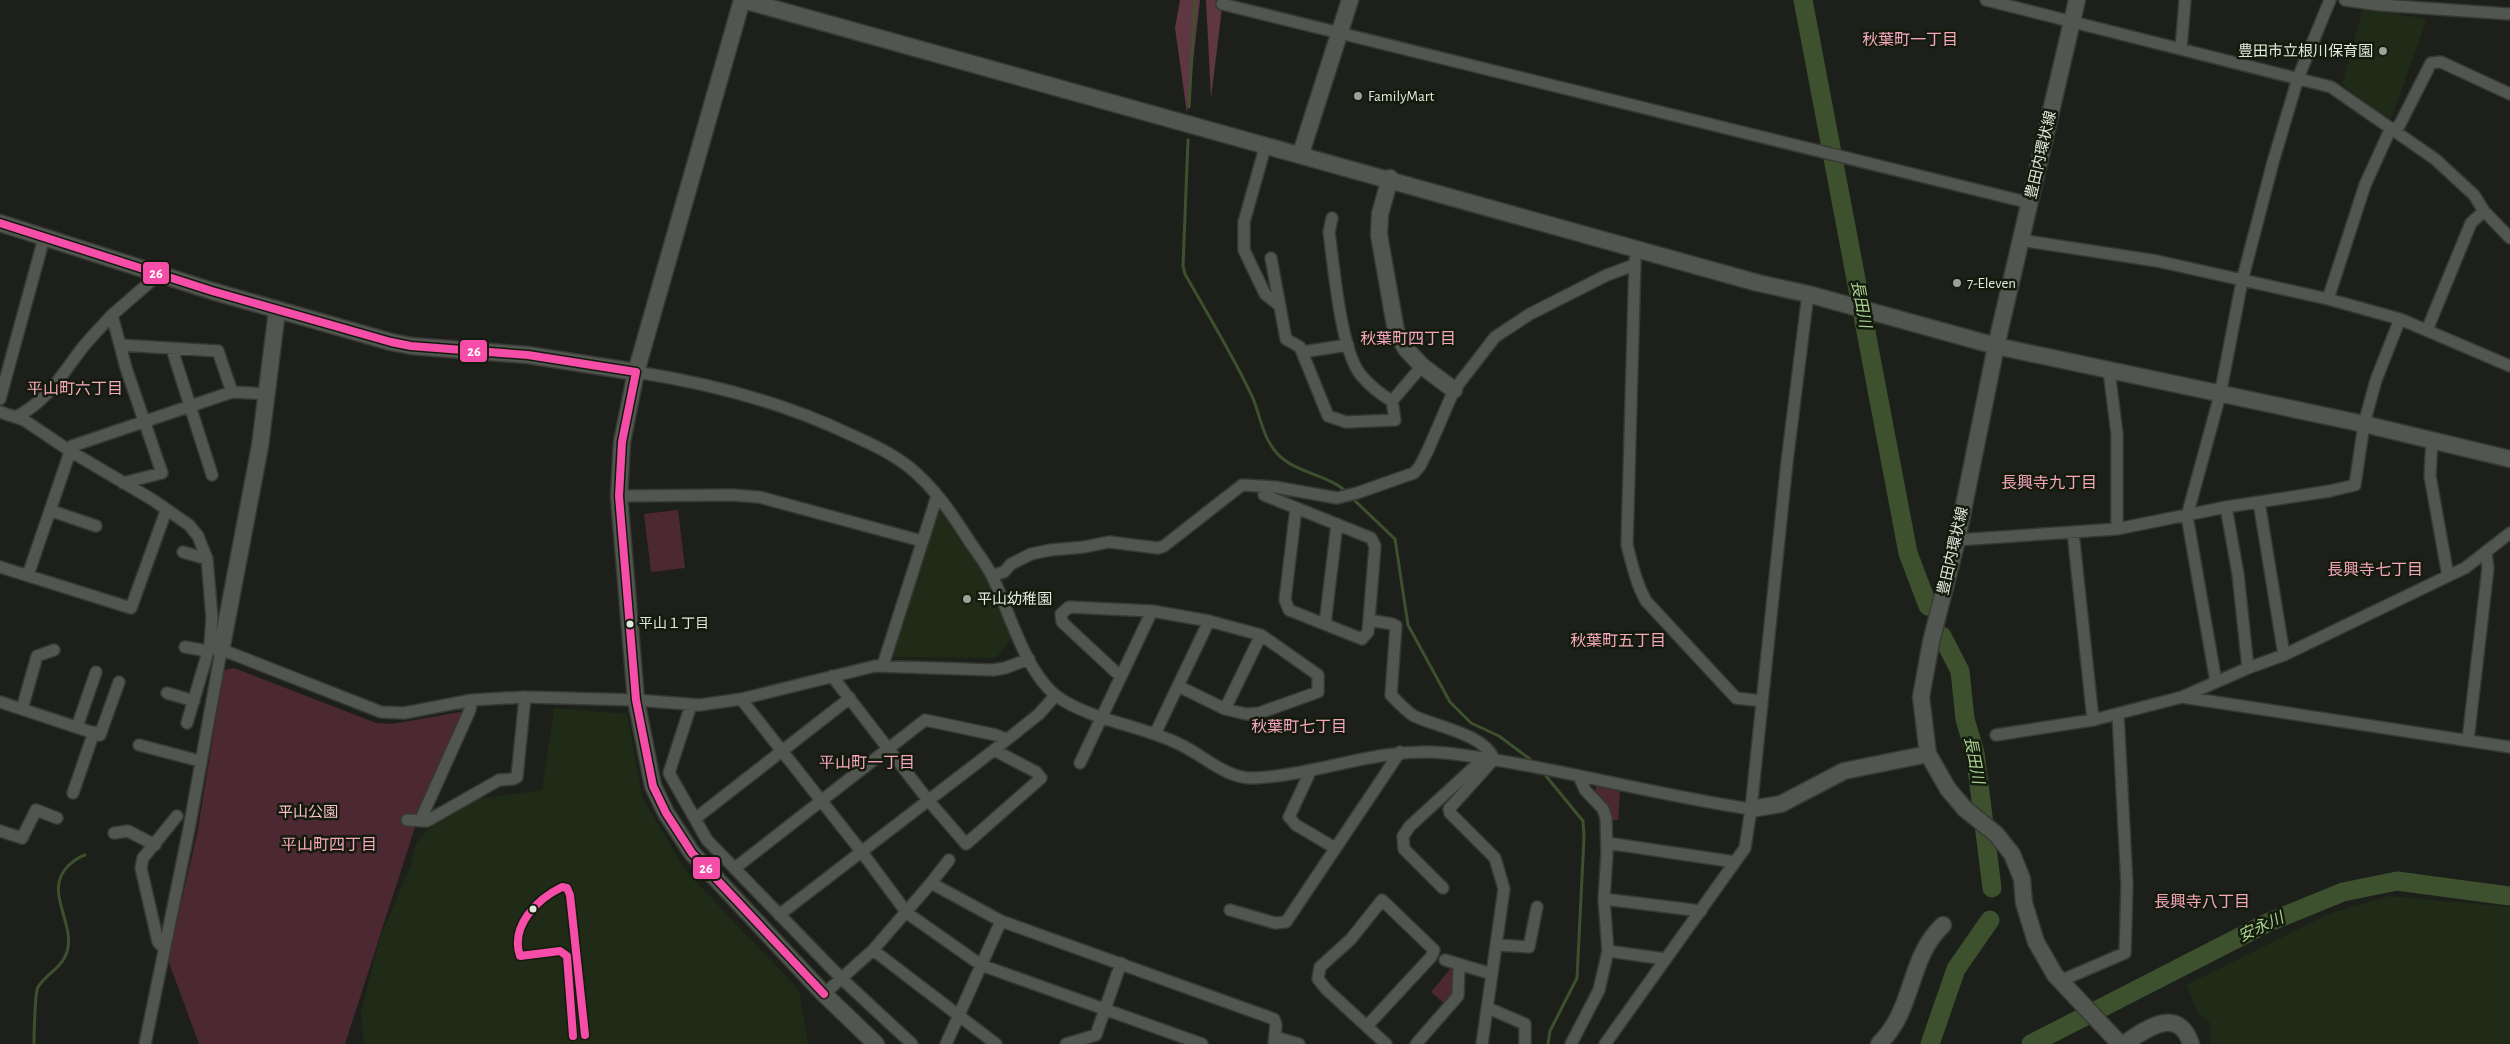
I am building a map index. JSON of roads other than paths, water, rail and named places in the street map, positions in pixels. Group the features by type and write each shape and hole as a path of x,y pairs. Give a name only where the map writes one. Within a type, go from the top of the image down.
{"street":[{"path":"876,1044 824,994 703,867 684,841 666,813 653,786 636,700 619,496 622,442 636,372 743,0 1390,178 1758,282 1996,346 2364,424 2510,459"},
{"path":"1300,154 1350,0"},
{"path":"1986,0 2331,86 2390,130 2435,159 2474,196 2484,211 2510,236"},
{"name":"豊田内環状線","path":"2077,0 1996,346 1957,540 1931,642 1920,698 1928,754 1948,789 1965,809 1996,834 2012,854 2022,879 2024,903 2036,942 2066,986 2122,1044"},
{"path":"2181,49 2185,0"},
{"path":"2216,682 2187,516 2220,394 2242,281 2273,162 2298,78 2330,0"},
{"path":"2345,0 2510,14"},
{"path":"1222,4 2030,203"},
{"path":"2328,299 2365,185 2390,130 2399,126 2431,63 2441,62 2510,94"},
{"path":"1266,144 1244,222 1244,250 1265,294 1280,306"},
{"path":"1390,178 1380,214 1379,235 1396,331 1406,349 1422,366 1454,390"},
{"path":"2427,330 2471,223 2484,211"},
{"path":"1332,218 1330,232 1344,333 1359,372 1380,394 1392,401"},
{"path":"0,223 158,275 277,310 411,346 528,355 684,379 820,420 882,449 908,466 950,509 992,575 1037,673 1055,696 1077,709 1100,718 1155,734 1180,744 1228,773 1239,777 1251,778 1311,770 1400,752 1442,753 1489,759 1704,802 1752,808 1781,804 1844,771 1928,754"},
{"path":"0,398 44,238"},
{"path":"2020,240 2158,261 2328,299 2400,319 2510,366"},
{"path":"1637,247 1634,265 1627,545 1632,566 1646,601 1736,698 1762,701"},
{"path":"1271,258 1286,339 1300,348 1328,416 1346,422 1395,420 1392,401 1422,366"},
{"path":"992,575 1004,572 1012,564 1031,554 1050,550 1084,547 1109,542 1158,548 1164,546 1242,485 1275,487 1331,497 1357,493 1406,476 1420,466 1454,390 1495,337 1509,327 1607,276 1634,265"},
{"path":"16,417 28,411 60,382 82,348 112,315 158,275"},
{"path":"1605,1044 1744,848 1752,808 1787,462 1808,294"},
{"path":"187,723 201,676 213,649 268,394 277,310"},
{"path":"112,315 162,473 123,483"},
{"path":"1957,540 2117,529 2226,507 2330,491 2355,485 2364,424 2376,380 2400,319"},
{"path":"120,345 218,351 232,392"},
{"path":"1302,352 1348,345"},
{"path":"172,349 212,475"},
{"path":"2109,371 2117,434 2117,529"},
{"path":"28,576 52,511 72,446 144,420 232,392 268,394"},
{"path":"0,412 16,417 153,500 188,526 198,536 207,559 216,682 189,829 144,1044"},
{"path":"2432,440 2430,476 2448,576"},
{"path":"619,496 732,495 759,497 922,541"},
{"path":"1264,495 1371,538 1375,546 1368,632 1362,638 1289,610 1285,600 1296,508"},
{"path":"884,665 937,496"},
{"path":"2259,502 2284,655"},
{"path":"2226,507 2238,574 2248,668"},
{"path":"52,511 96,526"},
{"path":"0,567 131,608 166,511"},
{"path":"1325,624 1337,524"},
{"path":"2073,532 2093,720"},
{"path":"1996,735 2093,720 2182,698 2248,668 2284,655 2448,576 2486,552 2510,533"},
{"path":"183,552 207,559"},
{"path":"2468,740 2488,568 2486,552"},
{"path":"1120,676 1062,622 1061,614 1069,608 1152,611 1209,621 1261,635 1318,675 1318,692 1259,713 1246,714 1225,709 1178,686"},
{"path":"1080,763 1152,611"},
{"path":"1369,620 1396,626 1391,696 1414,716 1462,734 1490,750 1489,759 1449,809 1450,813 1495,858 1504,889 1498,945 1482,1044"},
{"path":"1155,734 1209,621"},
{"path":"1225,709 1261,635"},
{"path":"185,647 213,649 381,712 404,713 472,700 525,697 636,700 691,705 741,699 884,665 993,670 1005,668 1029,658"},
{"path":"22,709 36,656 54,650"},
{"path":"76,727 96,672"},
{"path":"201,676 216,682"},
{"path":"832,676 928,800 966,844 1041,778 1036,772 994,750"},
{"path":"0,702 100,734 119,682"},
{"path":"168,693 194,701"},
{"path":"779,915 994,750 1039,714 1055,696"},
{"path":"407,820 428,821 499,780 513,780 517,776 525,697"},
{"path":"696,818 850,698"},
{"path":"2182,698 2510,747"},
{"path":"741,699 861,851 907,913 981,966 1202,1044"},
{"path":"420,821 470,710 472,700"},
{"path":"691,705 669,773 707,840 842,979 912,1044"},
{"path":"2066,986 2125,953 2128,885 2118,714"},
{"path":"735,868 889,750 925,720 1006,739"},
{"path":"73,793 94,732"},
{"path":"139,745 200,761"},
{"path":"1230,910 1275,923 1286,922 1400,752"},
{"path":"1443,888 1404,849 1403,836 1410,826 1489,759"},
{"path":"1311,770 1289,817 1296,825 1334,848"},
{"path":"1571,1044 1599,990 1608,950 1604,898 1607,843 1606,818 1603,809 1585,790 1579,776"},
{"path":"0,831 22,838 36,810 57,818"},
{"path":"163,947 158,942 141,868 143,858 178,816"},
{"path":"114,833 128,831 154,845"},
{"path":"1607,843 1734,862"},
{"path":"824,994 873,950 907,913 949,860"},
{"path":"931,883 1001,921 1274,1019 1274,1040 1299,1044"},
{"path":"1604,898 1701,911"},
{"path":"1368,1026 1431,957 1434,950 1382,900 1351,939 1320,967 1318,979 1326,989 1386,1044"},
{"path":"1498,945 1529,947 1537,907"},
{"path":"946,1044 1001,921"},
{"path":"1879,1044 1889,1034 1906,1006 1920,959 1927,944 1943,925"},
{"path":"873,950 996,1044"},
{"path":"1608,950 1664,960"},
{"path":"1445,960 1459,966 1492,974"},
{"path":"1066,1044 1096,1035 1106,1011 1121,963"},
{"path":"1416,1044 1458,996 1459,966"},
{"path":"1488,1008 1525,1024 1525,1044"},
{"path":"2122,1044 2150,1027 2164,1022 2174,1023 2186,1033 2191,1044"}],"waterway":[{"path":"1189,107 1195,0"},
{"name":"長田川","path":"1803,0 1908,553 1928,606"},
{"path":"1188,140 1183,266 1185,274 1243,377 1267,438 1276,452 1292,465 1330,481 1348,493"},
{"path":"1352,498 1395,539 1408,625 1450,702 1471,723 1499,736 1530,759"},
{"name":"長田川","path":"1942,636 1960,671 1965,719 1975,753 1992,888"},
{"path":"1546,776 1583,821 1584,838 1577,978 1550,1031 1548,1044"},
{"path":"34,1044 35,1005 38,987 65,958 69,941 59,896 59,885 62,875 69,865 85,855"},
{"name":"安永川","path":"2031,1044 2267,923 2343,892 2397,881 2510,896"},
{"name":"長田川","path":"1930,1044 1956,969 1990,920"}],"place":[{"name":"豊田市立根川保育園","path":"2383,51"},
{"name":"FamilyMart","path":"1358,96"},
{"name":"7-Eleven","path":"1957,283"},
{"name":"平山幼稚園","path":"967,599"},
{"name":"平山１丁目","path":"630,624"}],"district":[{"name":"秋葉町一丁目","path":"1910,40"},
{"name":"秋葉町四丁目","path":"1408,339"},
{"name":"平山町六丁目","path":"75,389"},
{"name":"長興寺九丁目","path":"2049,483"},
{"name":"長興寺七丁目","path":"2375,570"},
{"name":"秋葉町五丁目","path":"1618,641"},
{"name":"秋葉町七丁目","path":"1299,727"},
{"name":"平山町一丁目","path":"867,763"},
{"name":"平山町四丁目","path":"329,845"},
{"name":"長興寺八丁目","path":"2202,902"}],"park label":[{"name":"平山公園","path":"308,812"}]}
